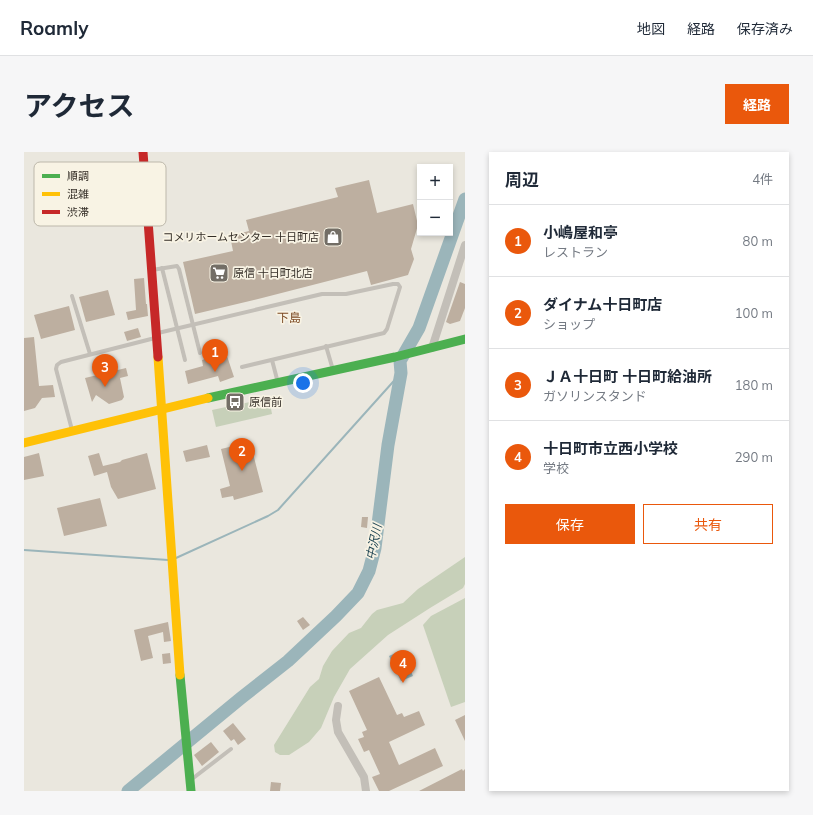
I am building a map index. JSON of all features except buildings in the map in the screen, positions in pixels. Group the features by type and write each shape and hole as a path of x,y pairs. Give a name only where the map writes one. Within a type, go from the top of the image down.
{"street":[{"path":"143,152 143,162"},
{"path":"148,226 158,335 161,409 185,735 191,791"},
{"path":"428,349 465,245"},
{"path":"24,443 161,409 395,357 465,339"},
{"path":"338,706 336,720 338,732 364,777 366,791"}],"lane":[{"path":"151,270 177,266 179,269 200,353"},
{"path":"162,268 185,360"},
{"path":"72,431 56,369 57,365 61,362 158,335 177,328 322,294 346,294 398,284 400,287 387,329 384,333 242,367"},
{"path":"72,296 90,354"},
{"path":"326,346 333,371"},
{"path":"272,360 278,383"},
{"path":"190,780 231,749"}],"green space":[{"path":"269,398 272,414 216,427 212,410"},
{"path":"465,557 465,584 463,588 388,635 350,669 334,697 321,728 309,742 289,755 280,755 275,752 274,745 310,687 319,679 323,666 332,651 349,633 361,628 377,610 403,603 418,589"},
{"path":"465,598 465,702 451,707 423,625 431,616"}],"water":[{"path":"402,650 413,676 401,681 389,656"}],"waterway":[{"name":"中沢川","path":"128,791 288,661 358,593 369,571 375,548 388,445 401,373 400,361 419,328 465,199"},
{"path":"176,558 278,510 401,373"},
{"path":"24,550 168,560"}],"traffic: fast":[{"path":"208,398 395,357 465,339"},
{"path":"180,675 191,791"}],"traffic: slow":[{"path":"158,357 180,675"},
{"path":"24,443 208,398"}],"traffic: jam":[{"path":"143,152 144,162"},
{"path":"148,226 158,357"}],"place":[{"name":"コメリホームセンター 十日町店","path":"333,237"},
{"name":"原信 十日町北店","path":"219,273"},
{"name":"小嶋屋和亭","path":"215,372"},
{"name":"ＪＡ十日町 十日町給油所","path":"105,387"},
{"name":"原信前","path":"235,402"},
{"name":"ダイナム十日町店","path":"242,471"},
{"name":"十日町市立西小学校","path":"403,683"}],"district":[{"name":"下島","path":"289,318"}]}
